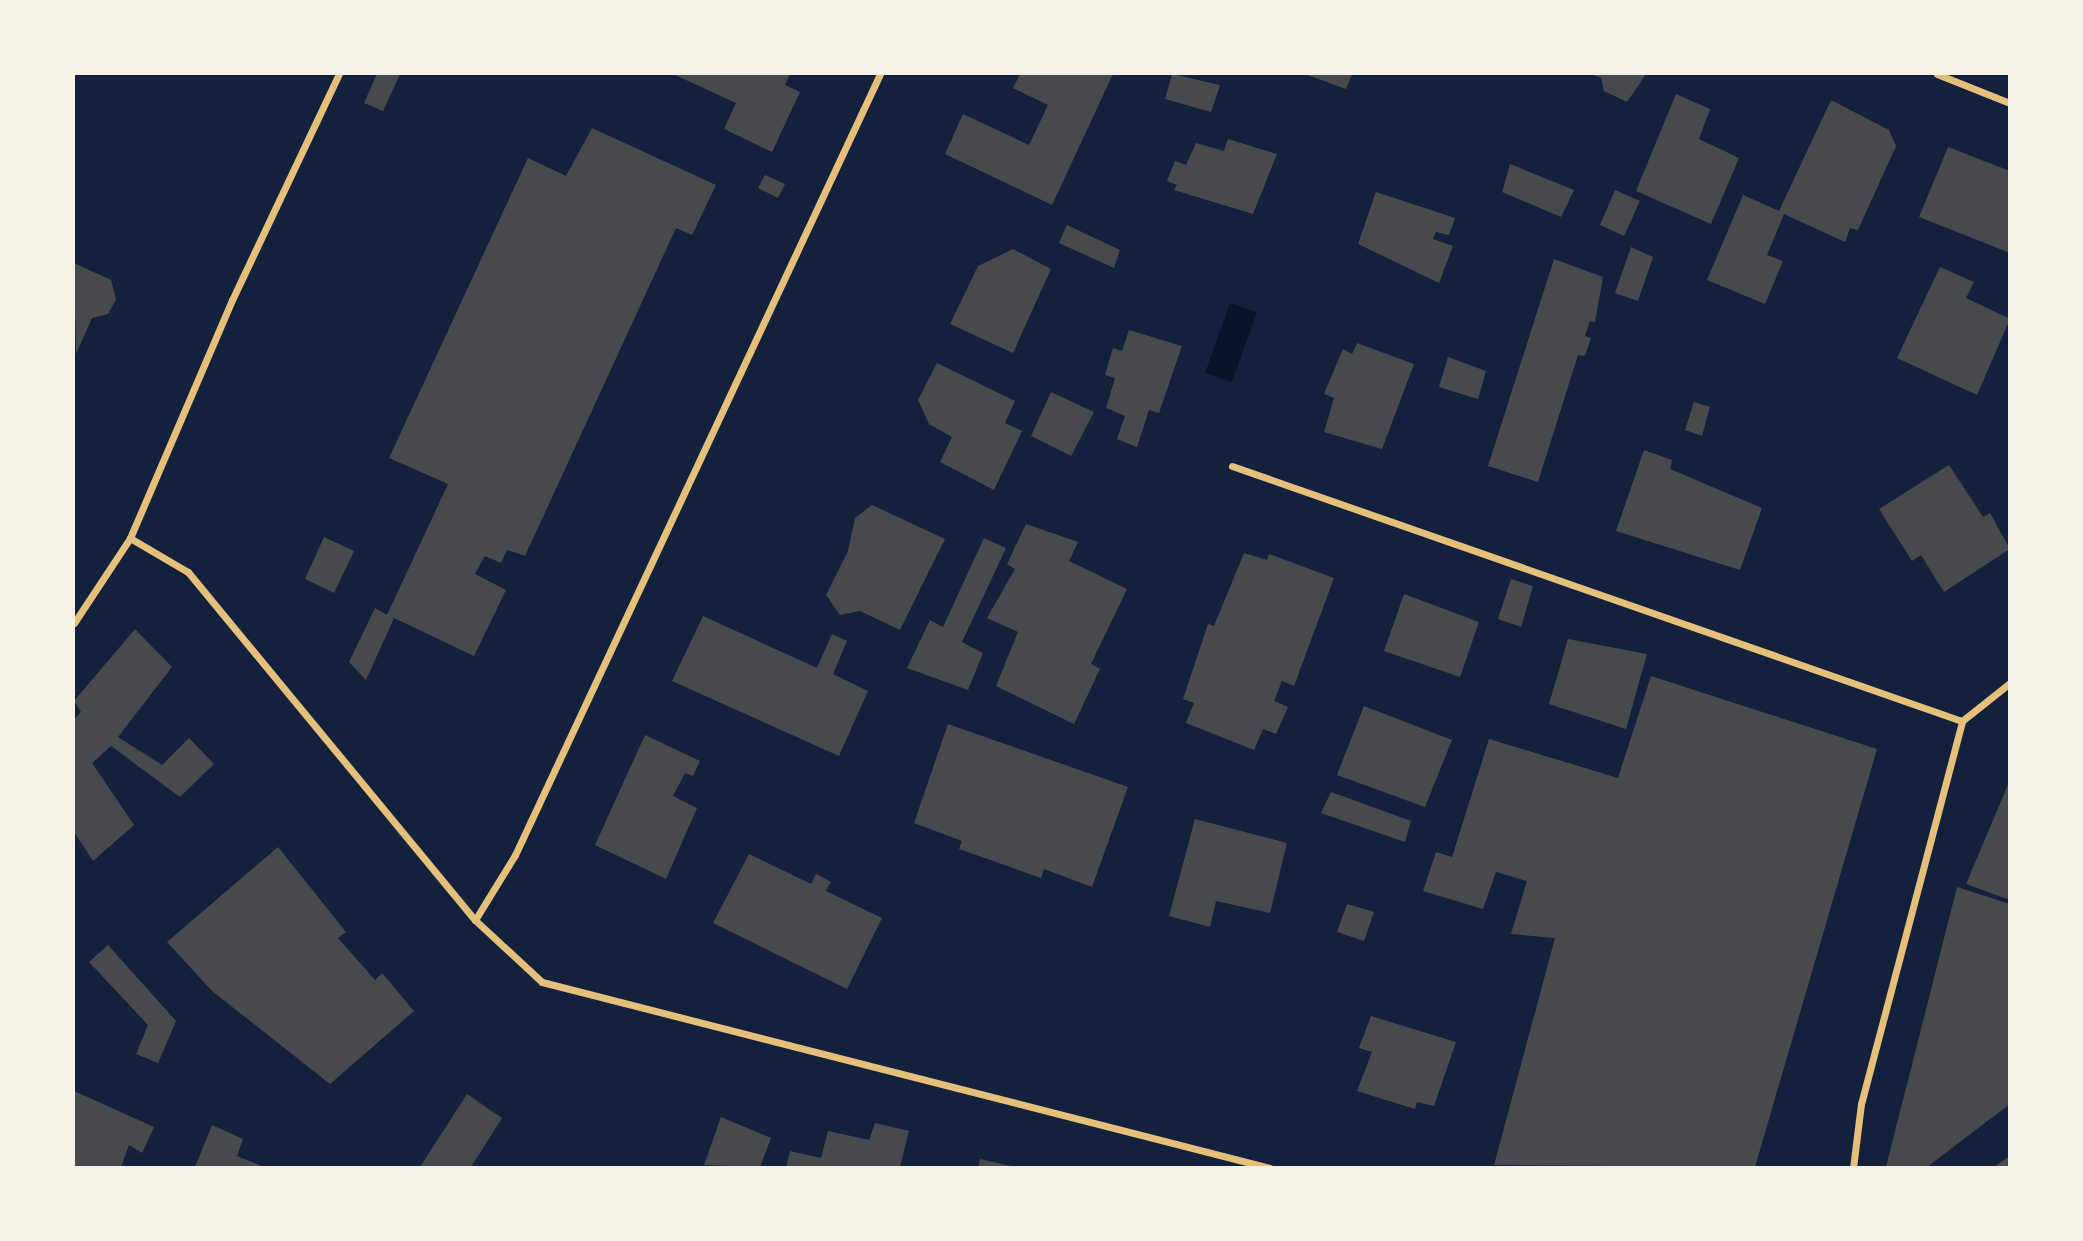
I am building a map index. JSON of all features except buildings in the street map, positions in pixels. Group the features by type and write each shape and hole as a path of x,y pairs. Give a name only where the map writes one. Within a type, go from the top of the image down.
{"street":[{"path":"74,623 130,538 232,300 340,74"},
{"path":"475,920 515,855 880,74"},
{"path":"1937,74 2010,103"},
{"path":"1232,467 1962,721"},
{"path":"130,538 188,572 475,920 542,982 1270,1167"},
{"path":"1853,1167 1861,1104 1962,721 2010,683"}],"water":[{"path":"1230,303 1257,312 1232,382 1205,373"}]}
